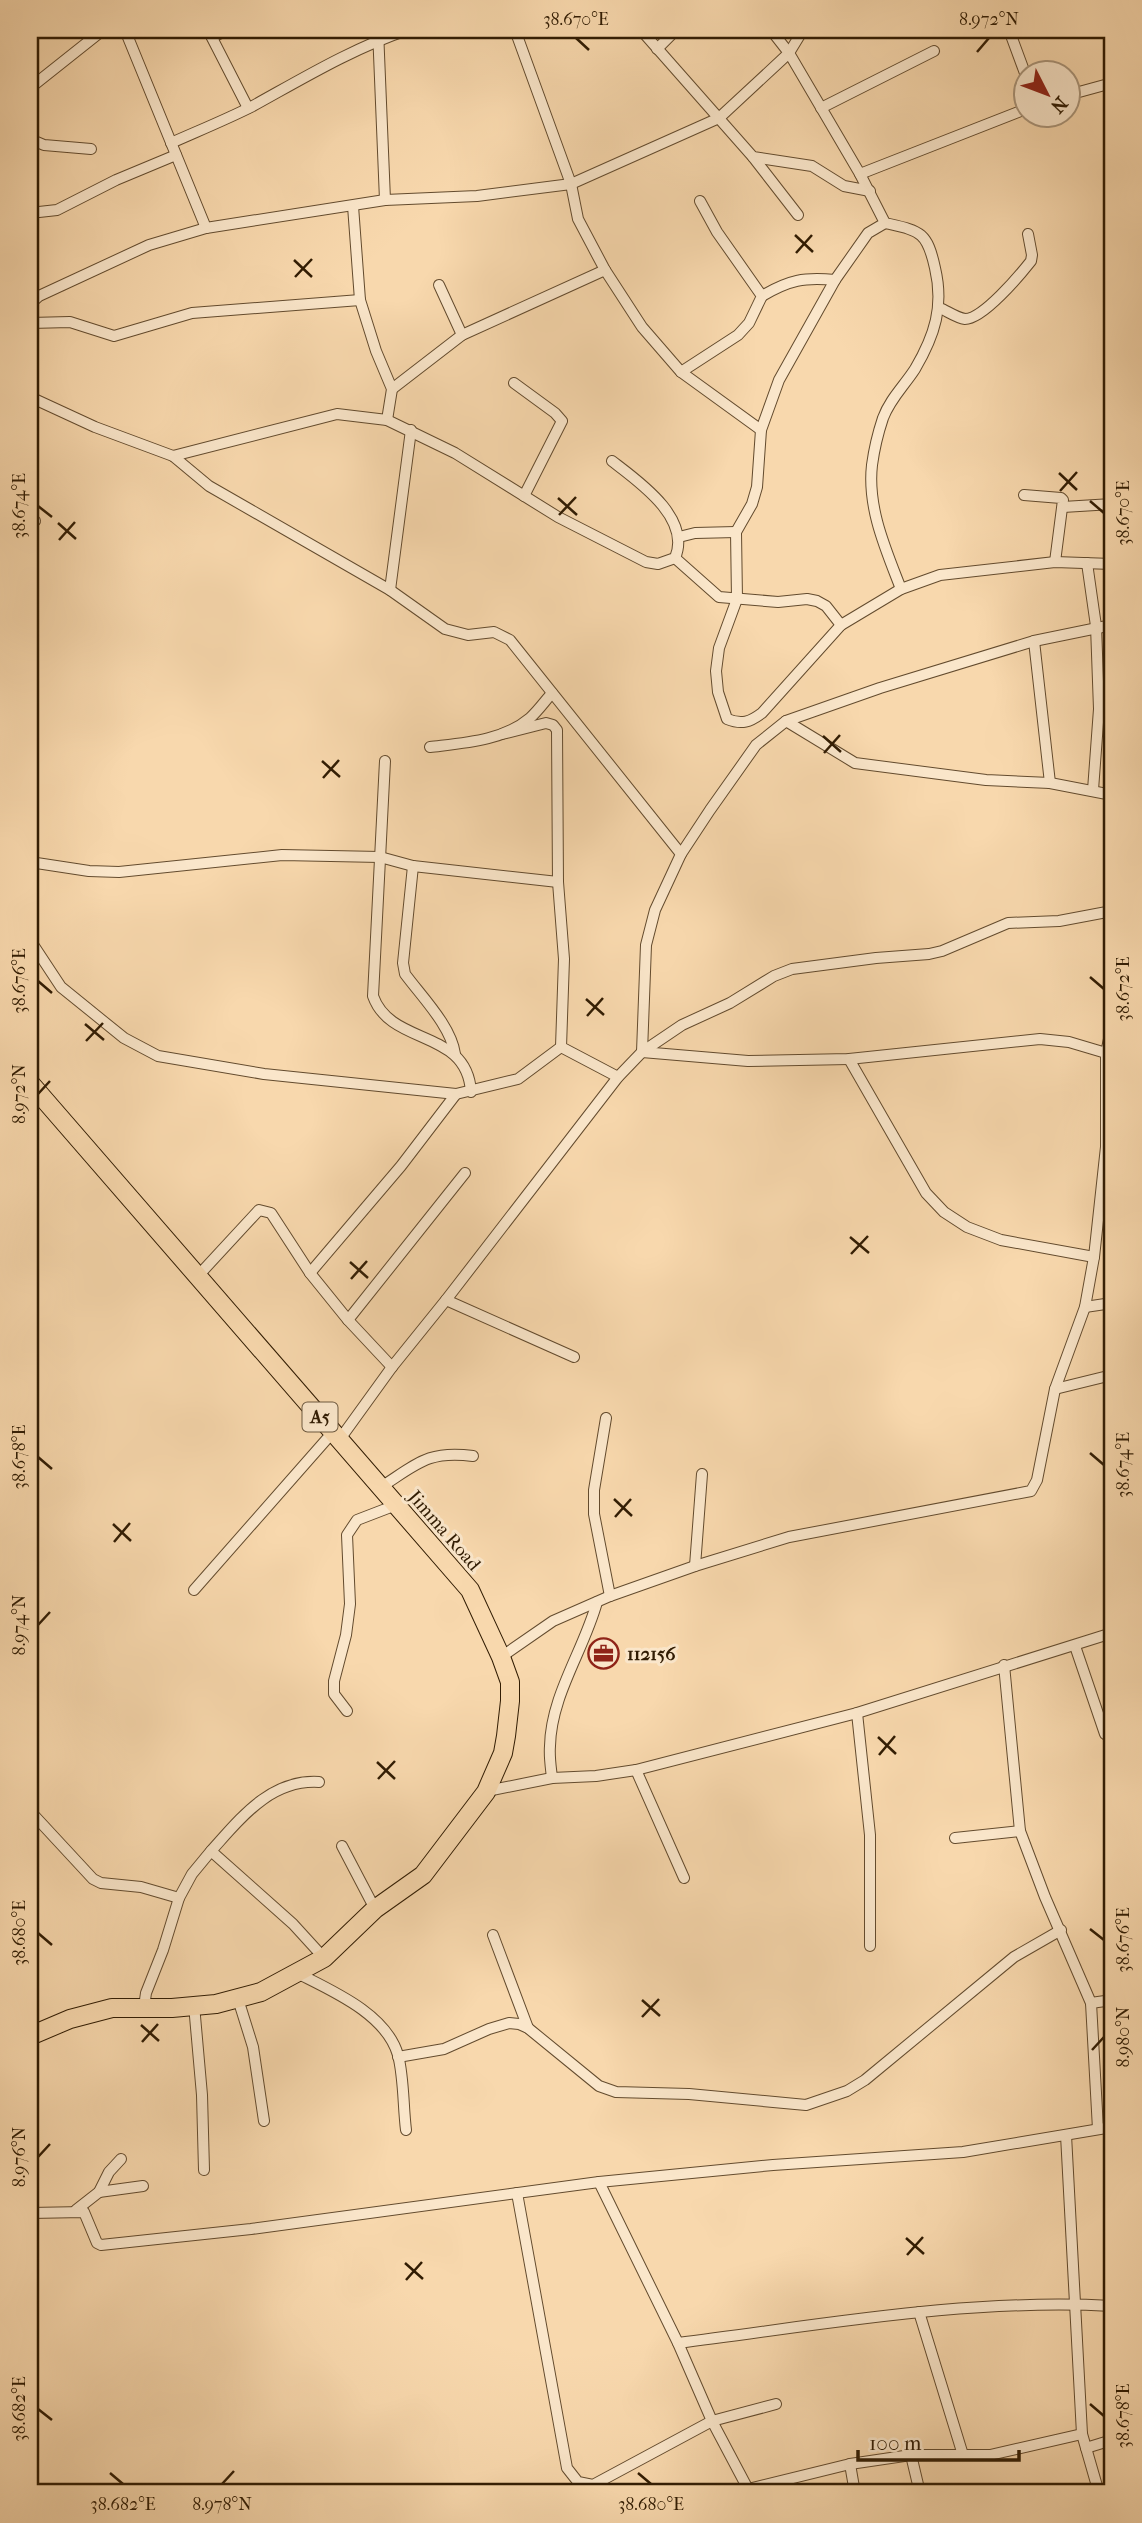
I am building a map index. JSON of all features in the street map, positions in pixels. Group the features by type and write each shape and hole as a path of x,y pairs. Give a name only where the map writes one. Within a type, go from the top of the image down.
{"highway":[{"name":"Jimma Road","path":"30,1083 470,1590 510,1682 503,1753 486,1791 423,1875 375,1909 324,1958 261,1993 194,2006 112,2008 91,2012 30,2036"}],"street":[{"path":"30,87 103,30"},
{"path":"125,30 206,228"},
{"path":"228,30 210,33 248,108"},
{"path":"171,142 248,108 379,34 407,30"},
{"path":"515,30 570,184 578,219 606,270 642,327 681,372 761,430"},
{"path":"641,30 753,157 798,215"},
{"path":"657,49 676,30"},
{"path":"771,30 789,53 870,191 885,223"},
{"path":"30,304 39,296 149,245 206,228 385,200 477,196 570,184 719,118 789,53 803,30"},
{"path":"1009,30 1021,60"},
{"path":"379,34 385,200"},
{"path":"821,108 934,51"},
{"path":"1082,92 1112,83"},
{"path":"860,174 1012,115"},
{"path":"30,139 44,145 91,149"},
{"path":"30,213 57,210 116,180 176,155"},
{"path":"753,157 812,166 844,186 870,191"},
{"path":"701,201 717,232 762,296"},
{"path":"353,206 360,300 376,351 392,389 387,419"},
{"path":"901,589 875,510 872,467 883,418 892,399 914,369 929,342 940,308 930,246 922,235 885,223 868,233 835,280 779,380 761,430 757,487 752,504 736,532 737,599 719,648 716,671 718,692 727,719 736,723 750,722 762,713 841,625 901,589 940,575 1055,562 1112,564"},
{"path":"940,308 964,319 984,311 1031,261 1028,234"},
{"path":"392,389 462,335 606,270"},
{"path":"681,372 738,335 749,323 762,296 783,283 804,278 835,280"},
{"path":"439,285 462,335"},
{"path":"30,323 70,322 114,336 192,313 360,300"},
{"path":"514,383 562,421 524,496"},
{"path":"30,397 95,427 173,456 209,486 390,590 445,629 458,635 494,632 502,634 510,640 681,854"},
{"path":"173,456 337,414 387,419 455,453 558,517 646,562 658,564 675,558 679,537 670,516 657,498 611,461"},
{"path":"390,590 411,430"},
{"path":"1024,495 1061,498 1063,507 1055,562"},
{"path":"1063,507 1112,503"},
{"path":"679,537 695,533 736,532"},
{"path":"675,558 719,597 778,602 793,599 817,601 826,606 841,625"},
{"path":"1087,563 1097,626 1099,709 1093,790"},
{"path":"642,1052 646,945 655,910 681,854 756,745 786,721 880,688 1034,641 1112,625"},
{"path":"1034,641 1049,783"},
{"path":"502,734 530,718 552,693"},
{"path":"786,721 855,763 986,780 1049,783 1112,795"},
{"path":"430,747 464,743 546,723 554,725 557,730 558,882 564,960 561,1047"},
{"path":"385,761 373,996 377,1007 392,1022 455,1054 467,1071 471,1092"},
{"path":"30,862 89,871 119,872 185,863 282,855 380,857 413,866 558,882"},
{"path":"413,866 403,963 405,974 447,1030 454,1044 455,1054"},
{"path":"194,1590 336,1436 446,1300 618,1077 642,1052 682,1024 730,1003 774,976 792,969 929,954 1008,923 1059,921 1112,911"},
{"path":"30,940 47,968 69,994 124,1038 158,1056 264,1074 456,1094 518,1079 561,1047"},
{"path":"501,1657 542,1627 610,1596 695,1566 789,1537 1031,1491 1038,1480 1055,1389 1085,1307 1094,1257 1106,1147 1106,1053 1112,1028"},
{"path":"642,1052 748,1061 849,1059 1040,1039 1069,1042 1106,1053"},
{"path":"561,1047 618,1077"},
{"path":"849,1059 926,1193 944,1212 967,1227 1001,1240 1094,1257"},
{"path":"310,1273 401,1166 456,1094"},
{"path":"348,1320 465,1173"},
{"path":"197,1277 259,1210 271,1213 310,1273 348,1320 392,1367"},
{"path":"446,1300 575,1357"},
{"path":"1085,1307 1112,1303"},
{"path":"1055,1389 1112,1375"},
{"path":"606,1418 594,1490 594,1514 610,1596"},
{"path":"381,1487 417,1463 442,1453 473,1456"},
{"path":"695,1566 702,1474"},
{"path":"347,1711 334,1694 334,1681 346,1635 349,1604 347,1535 357,1520 396,1505"},
{"path":"552,1778 550,1745 553,1723 560,1697 597,1602"},
{"path":"486,1791 552,1778 596,1776 636,1770 857,1713 1112,1633"},
{"path":"1075,1646 1105,1734"},
{"path":"1004,1665 1020,1831 1091,2003 1098,2129"},
{"path":"857,1713 870,1835 870,1946"},
{"path":"636,1770 684,1878"},
{"path":"144,2007 146,1993 179,1898 192,1874 248,1811 270,1794 295,1783 319,1782"},
{"path":"30,1811 93,1879 101,1883 141,1886 179,1898"},
{"path":"955,1838 1020,1831"},
{"path":"342,1846 375,1909"},
{"path":"211,1852 293,1924 324,1958"},
{"path":"398,2057 444,2049 489,2029 509,2023 519,2024 528,2028 599,2086 616,2092 689,2094 806,2105 847,2091 865,2080 1014,1957 1061,1930"},
{"path":"493,1935 528,2028"},
{"path":"295,1972 350,2000 387,2032 398,2057 406,2130"},
{"path":"238,1999 253,2047 264,2120"},
{"path":"1091,2003 1112,2000"},
{"path":"194,2006 202,2095 204,2171"},
{"path":"30,2213 76,2210 86,2213 100,2245 251,2229 599,2182 773,2165 962,2152 1112,2127"},
{"path":"1066,2136 1082,2434 1100,2493"},
{"path":"76,2210 99,2192 109,2172 121,2159"},
{"path":"599,2182 748,2491"},
{"path":"99,2192 143,2186"},
{"path":"517,2193 567,2468 578,2482 593,2485 712,2421 776,2404"},
{"path":"678,2343 919,2312 1045,2304 1112,2306"},
{"path":"919,2312 963,2455"},
{"path":"737,2493 850,2464 911,2455 990,2455 1082,2434"},
{"path":"1086,2448 1112,2440"},
{"path":"911,2455 920,2493"},
{"path":"850,2464 855,2493"}],"place":[{"name":"112156","path":"604,1653"}]}
